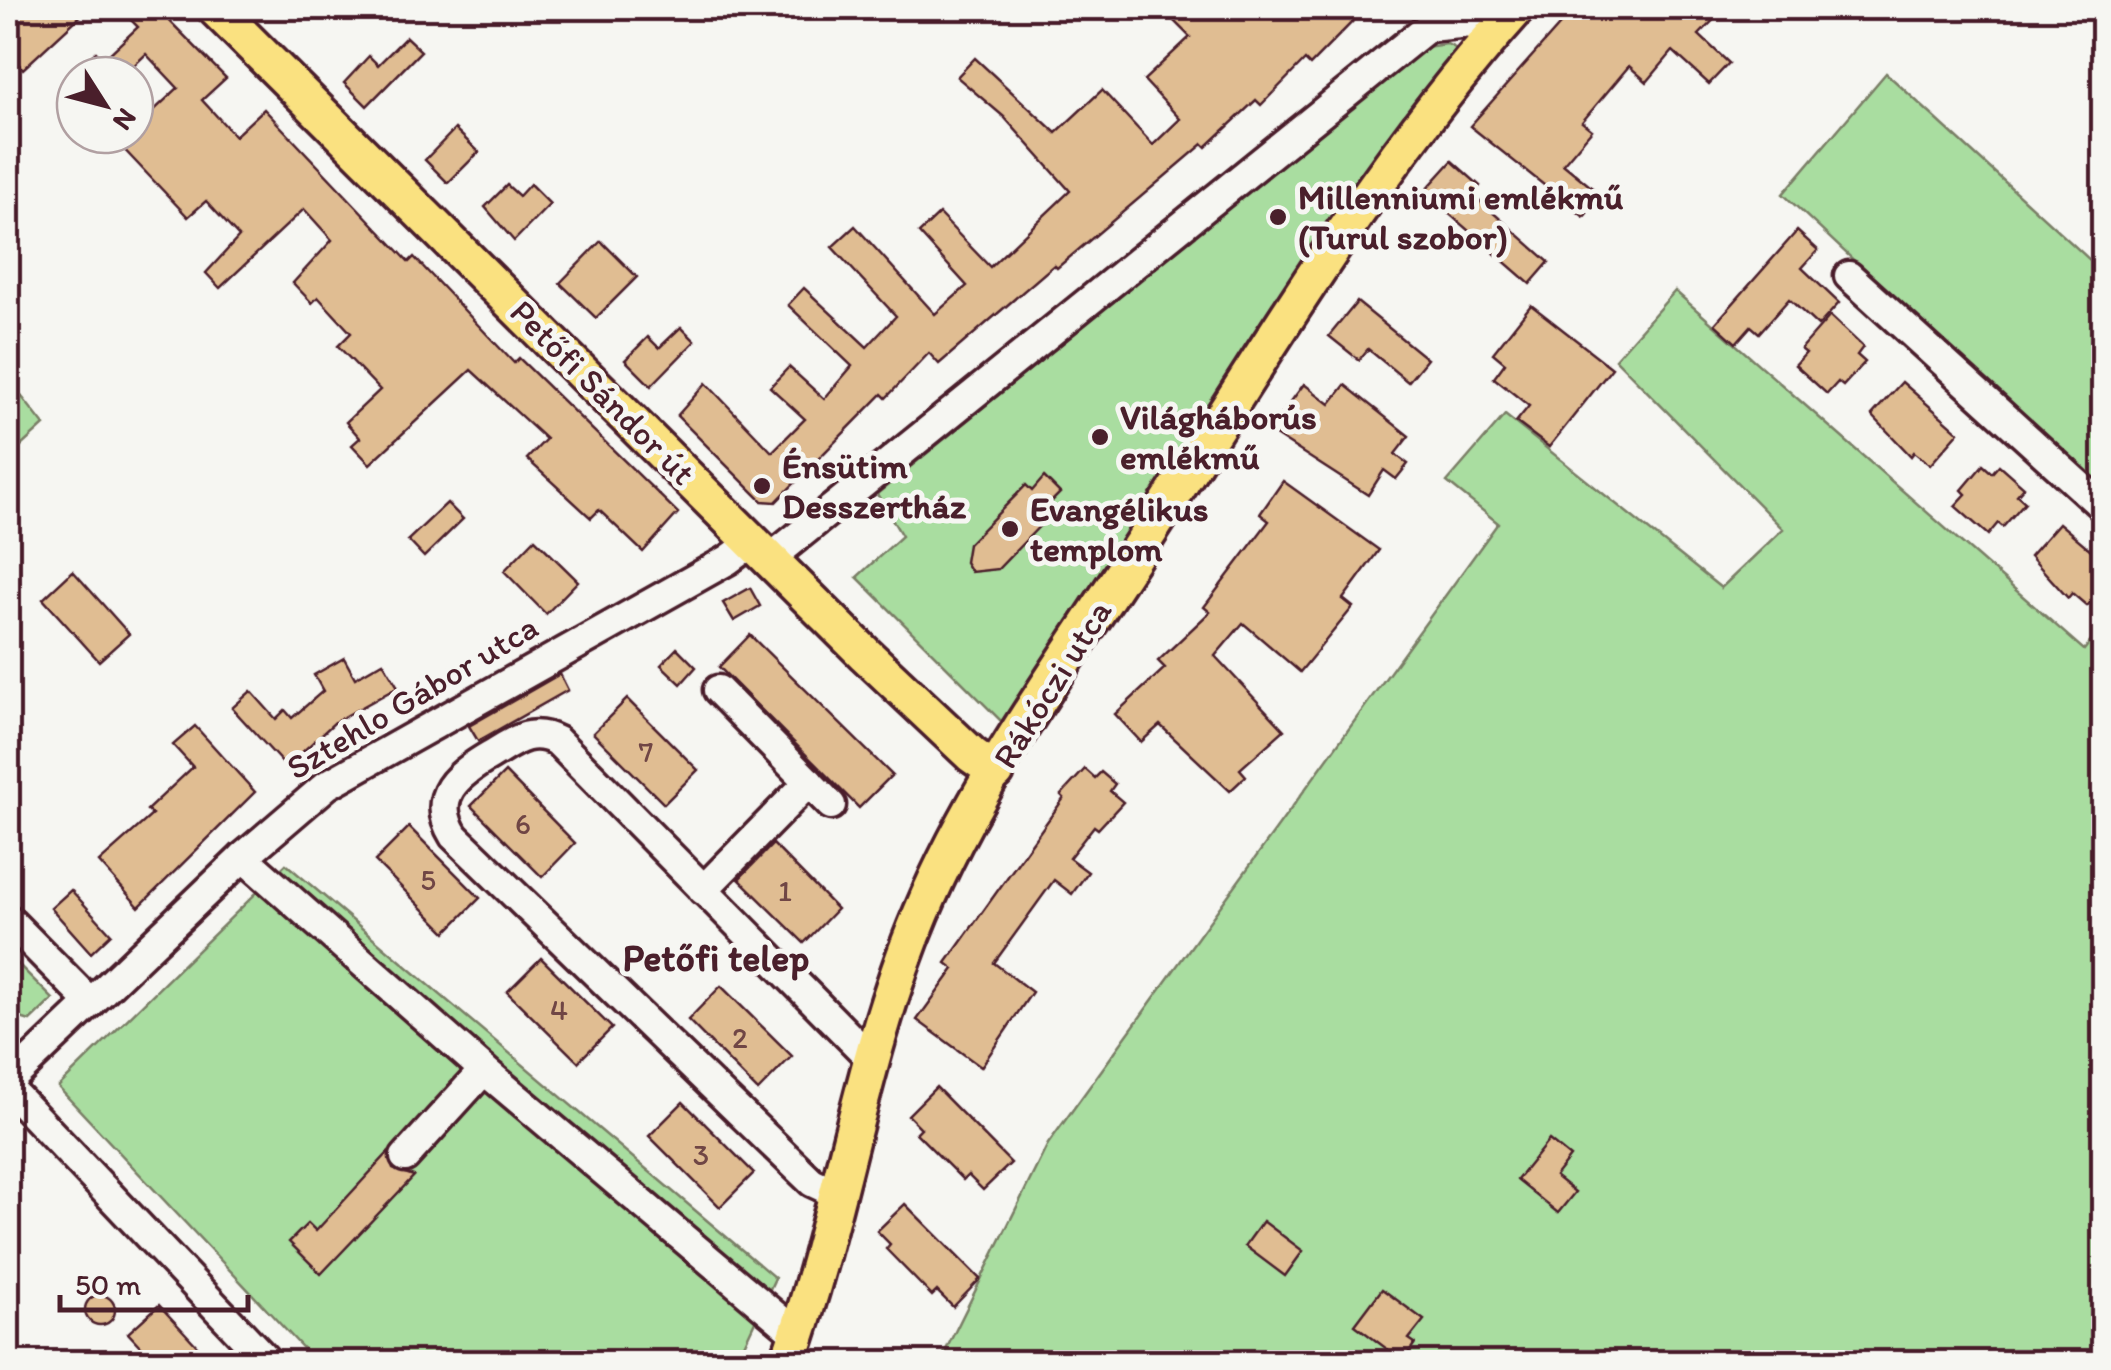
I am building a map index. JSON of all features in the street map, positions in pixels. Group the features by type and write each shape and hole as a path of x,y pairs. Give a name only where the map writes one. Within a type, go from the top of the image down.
{"main road":[{"name":"Petőfi Sándor út","path":"214,8 762,550 972,755 996,772"},
{"name":"Rákóczi utca","path":"793,1349 840,1195 870,1058 922,911 996,772 1273,340 1390,168 1507,18"}],"street":[{"name":"Rákóczi utca","path":"762,550 1428,27 1507,18"},
{"path":"1849,276 2104,508"},
{"name":"Sztehlo Gábor utca","path":"8,1085 296,809 370,757 728,560 762,550"},
{"path":"718,690 831,804"},
{"path":"840,1195 812,1182 454,836 443,815 448,788 460,773 523,736 550,737 570,752 870,1058"},
{"path":"704,890 810,782"},
{"path":"243,857 793,1349"},
{"path":"8,919 91,1003"},
{"path":"405,1157 484,1070"},
{"path":"8,1085 268,1362"}],"green space":[{"path":"1447,44 1459,50 1371,163 1003,723 857,577 902,536 877,494 1425,47"},
{"path":"1886,73 2103,272 2103,494 1783,194"},
{"path":"1675,291 2084,650 2103,626 2103,1362 940,1362 1048,1144 1498,523 1447,482 1505,415 1721,588 1783,529 1615,359"},
{"path":"8,379 44,425 8,458"},
{"path":"286,864 775,1278 736,1362 314,1360 58,1087"},
{"path":"8,954 53,999 30,1021 8,1014"}],"building":[{"path":"8,8 89,8 23,69 8,52"},
{"path":"144,8 157,8 226,78 202,100 235,136 264,109 409,262 414,257 514,363 519,358 678,513 643,552 599,510 591,518 527,459 546,439 471,370 370,464 352,445 360,438 346,422 380,390 338,346 351,333 318,297 312,303 293,283 332,240 304,209 220,288 206,273 239,237 206,201 188,217 129,155 155,155 155,109 178,88 155,64 155,55 108,55 138,27 131,20"},
{"path":"1161,8 1291,8 1303,19 1314,8 1366,8 1310,65 1305,60 1261,105 1256,100 1206,147 1203,144 1057,268 1054,265 939,364 929,353 886,398 882,394 776,502 762,501 677,416 706,383 772,452 805,419 770,387 789,367 824,399 852,366 788,305 804,288 867,347 896,316 832,247 855,226 935,314 967,286 919,233 939,214 990,267 1070,191 1004,117 957,77 975,58 1056,133 1102,90 1153,145 1180,119 1144,80 1190,37"},
{"path":"1575,8 1725,8 1699,35 1729,63 1709,84 1673,51 1647,82 1629,66 1582,122 1592,130 1563,164 1601,195 1584,217 1470,126"},
{"path":"406,37 421,51 367,106 344,83 369,56 378,65"},
{"path":"455,129 479,152 448,183 425,160"},
{"path":"1452,161 1480,186 1473,195 1549,262 1530,284 1424,192"},
{"path":"530,184 550,204 514,241 485,207 507,185 519,196"},
{"path":"1797,231 1818,250 1802,268 1839,303 1818,326 1789,299 1759,333 1751,326 1736,343 1715,324"},
{"path":"601,241 637,277 596,318 560,283"},
{"path":"1357,302 1427,359 1408,382 1368,349 1359,360 1329,336"},
{"path":"1531,305 1612,368 1549,447 1516,422 1529,406 1494,378 1505,363 1493,353"},
{"path":"1830,316 1863,347 1857,355 1865,362 1843,386 1838,382 1827,394 1795,365 1806,353 1801,349"},
{"path":"681,327 695,341 651,386 625,360 648,337 659,348"},
{"path":"1902,382 1959,432 1930,465 1914,452 1911,456 1872,415"},
{"path":"1304,384 1330,404 1345,385 1409,436 1395,454 1408,464 1396,479 1384,470 1368,495 1269,431"},
{"path":"1983,465 1992,473 1999,465 2024,487 2017,495 2025,502 2003,527 1998,523 1988,535 1955,506 1966,494 1962,490"},
{"name":"Evangélikus templom","path":"1044,477 1060,493 1047,506 1053,512 998,569 971,572 965,562 968,544 1026,485 1032,491"},
{"path":"1283,481 1379,550 1343,599 1353,607 1300,672 1243,623 1215,656 1284,730 1240,769 1246,776 1230,791 1160,725 1141,742 1115,714 1165,668 1158,661 1210,612 1204,607 1269,521 1260,514"},
{"path":"447,503 463,519 424,557 408,540"},
{"path":"2059,523 2104,561 2104,588 2087,606 2072,593 2068,598 2030,556"},
{"path":"535,539 578,581 546,614 504,571"},
{"path":"73,571 129,634 99,661 43,599"},
{"path":"750,588 760,606 734,621 723,603"},
{"path":"750,635 892,775 859,808 719,667"},
{"path":"677,648 696,667 681,684 661,665"},
{"path":"344,658 355,678 383,662 398,687 335,722 286,767 232,708 251,691 276,719 285,710 292,718 323,691 314,675"},
{"path":"560,674 568,690 478,741 469,726"},
{"path":"627,699 698,770 664,804 593,733"},
{"path":"195,726 255,792 139,907 99,862 152,815 147,810 193,767 173,745"},
{"path":"1085,769 1095,778 1101,772 1115,784 1110,791 1123,802 1098,829 1094,826 1069,858 1088,872 1072,894 1054,880 994,963 1032,992 981,1067 917,1020 954,969 946,963 1064,798 1061,795"},
{"path":"505,772 575,843 542,877 471,806"},
{"path":"409,827 480,898 446,932 375,861"},
{"path":"773,844 837,909 804,943 739,879"},
{"path":"71,890 111,934 91,953 51,908"},
{"path":"541,958 612,1028 578,1062 507,992"},
{"path":"721,986 792,1056 758,1091 688,1020"},
{"path":"936,1087 1011,1163 983,1190 968,1175 963,1180 916,1133 921,1128 908,1115"},
{"path":"683,1102 754,1173 720,1207 649,1136"},
{"path":"1549,1140 1570,1157 1555,1176 1575,1192 1558,1213 1517,1180"},
{"path":"388,1153 393,1169 414,1176 321,1274 289,1242 308,1223 316,1231"},
{"path":"905,1204 980,1279 953,1307 937,1291 932,1296 886,1249 890,1244 877,1231"},
{"path":"1263,1221 1303,1251 1285,1276 1245,1246"},
{"path":"1382,1289 1424,1320 1409,1339 1415,1343 1403,1361 1355,1325"},
{"path":"100,1295 110,1300 115,1310 110,1320 100,1325 90,1320 85,1310 90,1300"},
{"path":"159,1305 212,1362 155,1362 128,1333"}],"place":[{"name":"Millenniumi emlékmű (Turul szobor)","path":"1278,217"},
{"name":"Világháborús emlékmű","path":"1100,437"},
{"name":"Énsütim Desszertház","path":"762,486"},
{"name":"Evangélikus templom","path":"1010,529"}],"district":[{"name":"Petőfi telep","path":"716,958"}]}
